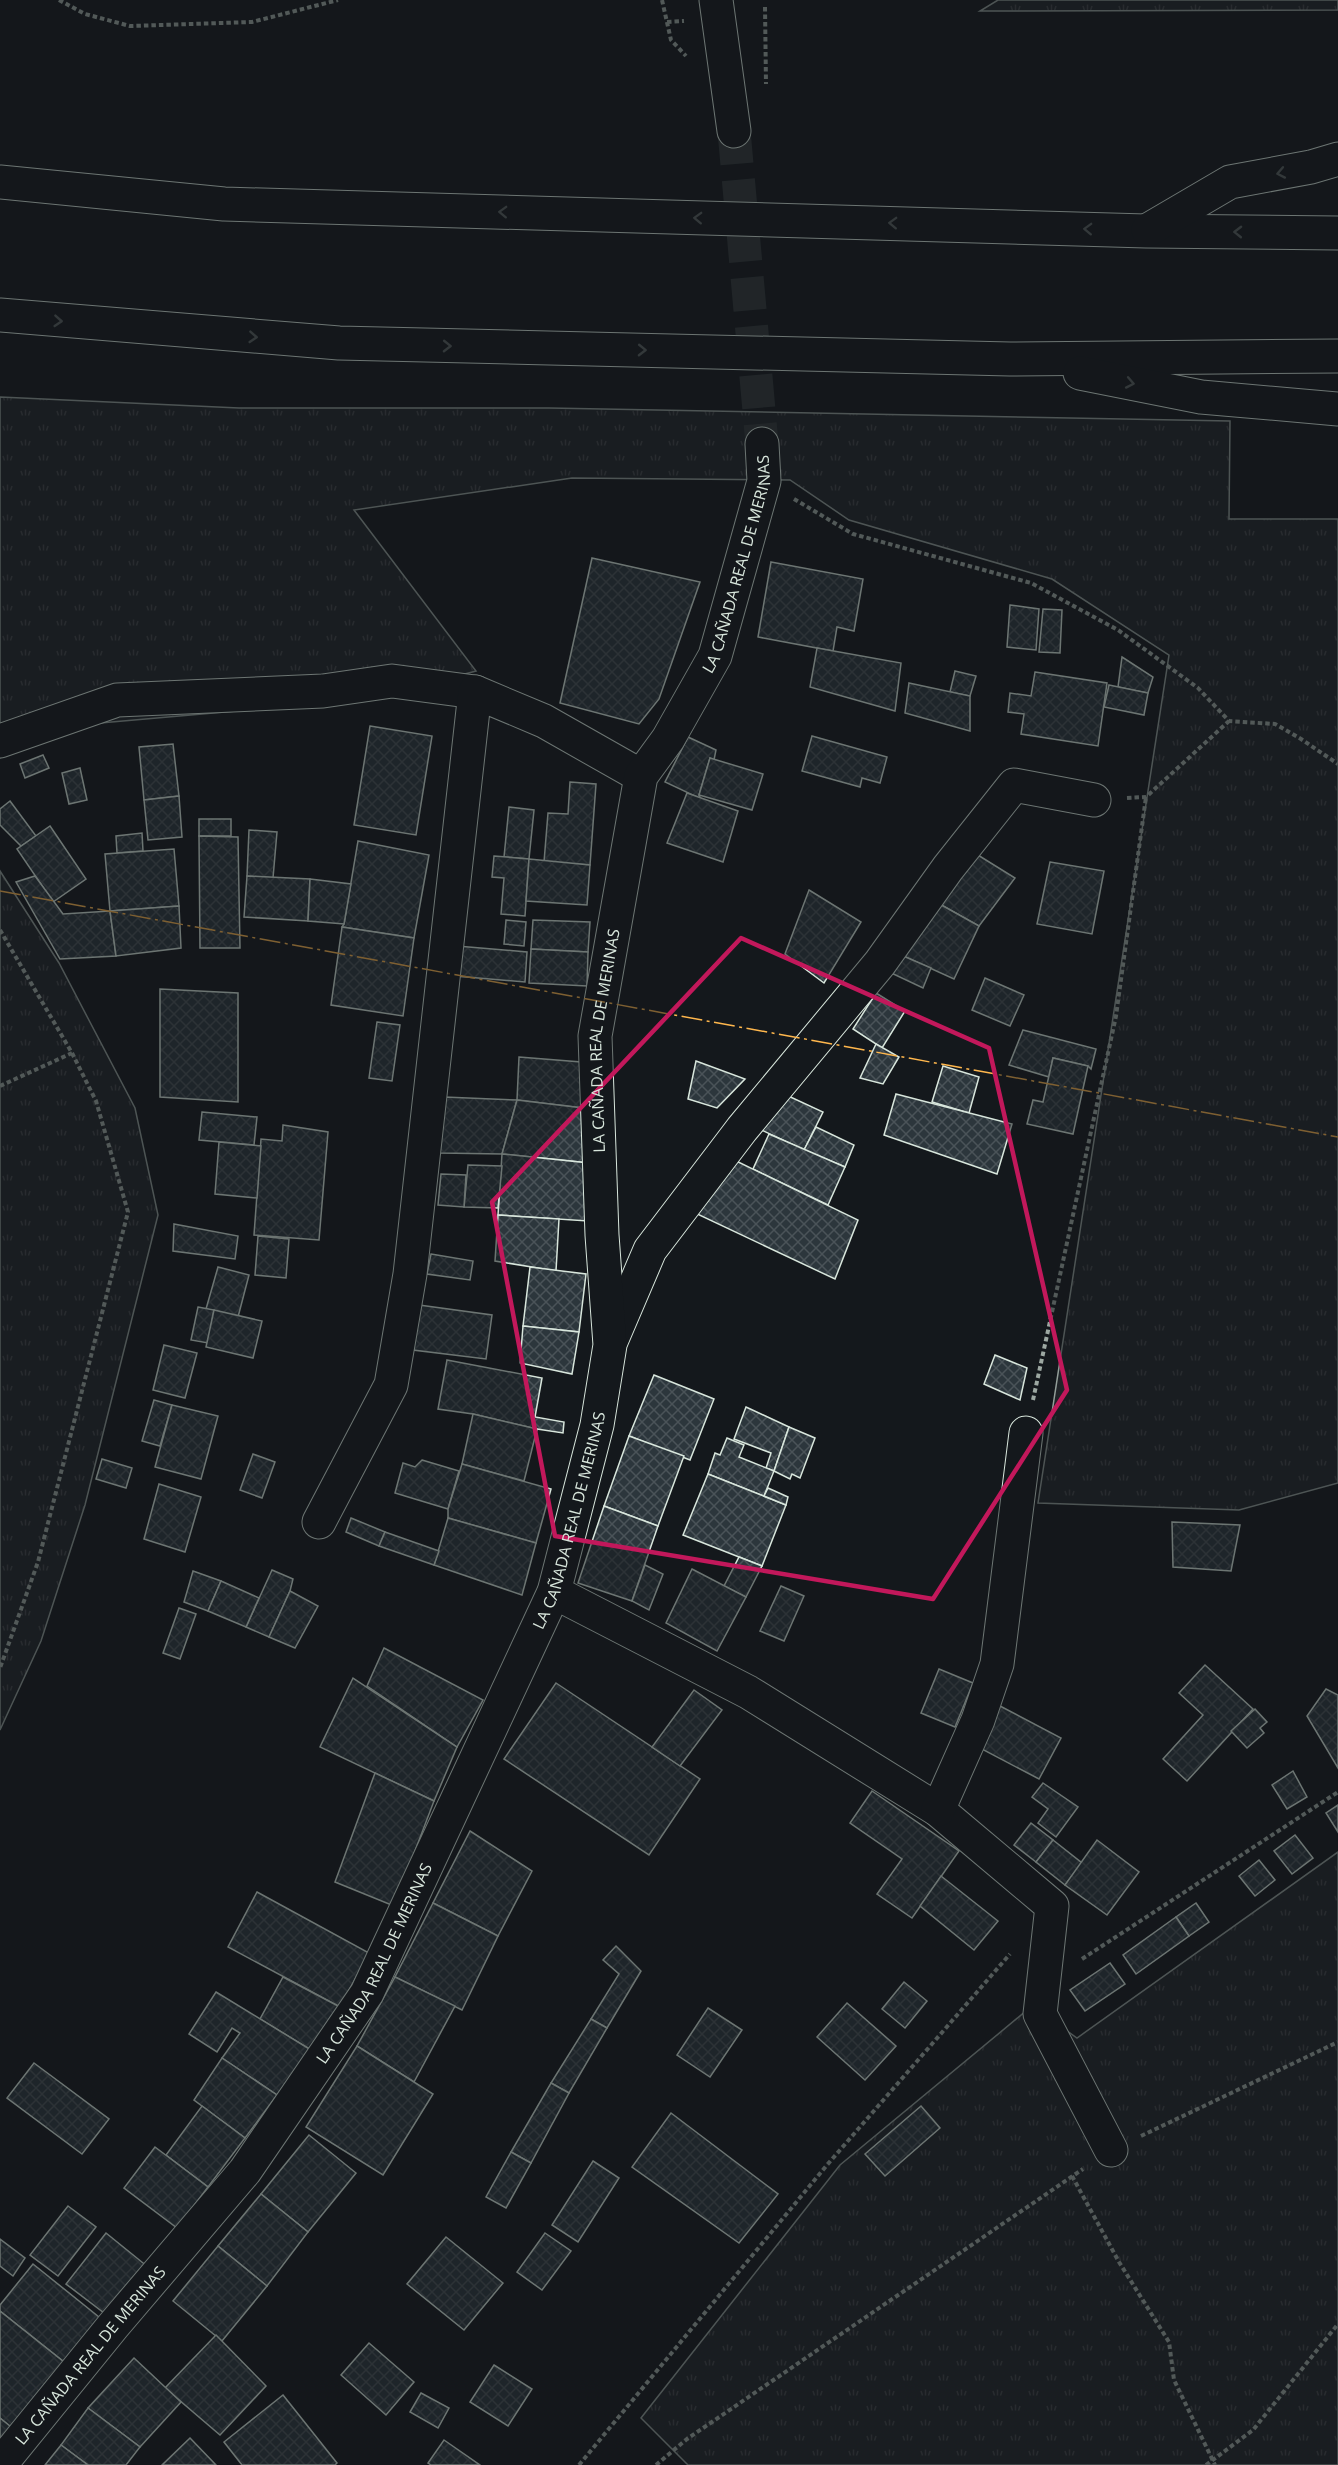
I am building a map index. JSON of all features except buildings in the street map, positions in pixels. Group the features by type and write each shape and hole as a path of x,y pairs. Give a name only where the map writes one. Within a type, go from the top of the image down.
{"main road":[{"path":"716,0 734,131"},
{"path":"1146,231 1230,182 1311,167 1338,159"},
{"path":"0,182 224,204 1146,231 1338,233"},
{"path":"0,315 339,343 1010,359 1338,356"},
{"path":"1010,359 1201,397 1338,409"},
{"name":"LA CAÑADA REAL DE MERINAS","path":"0,2465 113,2326 245,2171 367,1993 554,1592 597,1425 609,1346 602,1235 596,1036 641,776 668,739 715,656 764,482 762,444"},
{"path":"0,741 117,700 323,691 392,681 475,692 544,721 641,776"},
{"path":"319,1522 391,1385 410,1274 475,692"},
{"path":"609,1346 650,1250 742,1129 880,963 955,859 1014,785 1094,800"},
{"path":"938,1810 978,1720 997,1664 1026,1433"},
{"path":"554,1592 747,1692 938,1810 1052,1906 1040,2014 1111,2150"}],"path":[{"path":"59,0 85,14 130,26 252,22 338,0"},
{"path":"765,7 766,89"},
{"path":"764,482 853,534 1032,583 1118,630 1198,688 1229,721 1275,724 1338,764"},
{"path":"1094,800 1146,797 1229,721"},
{"path":"1026,1433 1116,1016 1146,797"},
{"path":"0,930 72,1053 96,1101 128,1212 38,1562 0,1668"},
{"path":"0,1086 72,1053"},
{"path":"1043,1985 1338,1792"},
{"path":"579,2465 827,2165 1013,1950"},
{"path":"656,2465 687,2439 1111,2150 1338,2042"},
{"path":"1072,2176 1119,2262 1170,2342 1174,2380 1214,2462"},
{"path":"1206,2465 1214,2462 1253,2430 1338,2324"}],"highlighted area":[{"path":"741,938 989,1048 1067,1390 933,1599 555,1536 492,1202"}],"green space":[{"path":"998,0 1338,0 1338,10 980,11"},
{"path":"0,397 239,408 549,408 1230,421 1229,519 1338,519 1338,1483 1239,1510 1038,1503 1169,655 1052,579 849,520 790,480 572,478 354,510 476,671 371,699 89,724 0,758"},
{"path":"0,871 59,963 135,1108 158,1215 85,1505 41,1641 0,1730"},
{"path":"1338,1852 1338,2465 688,2465 641,2418 840,2165 1032,2006 1077,2038"}],"tunnel":[{"path":"734,131 762,444"}],"power":[{"path":"0,891 1338,1137"}]}
